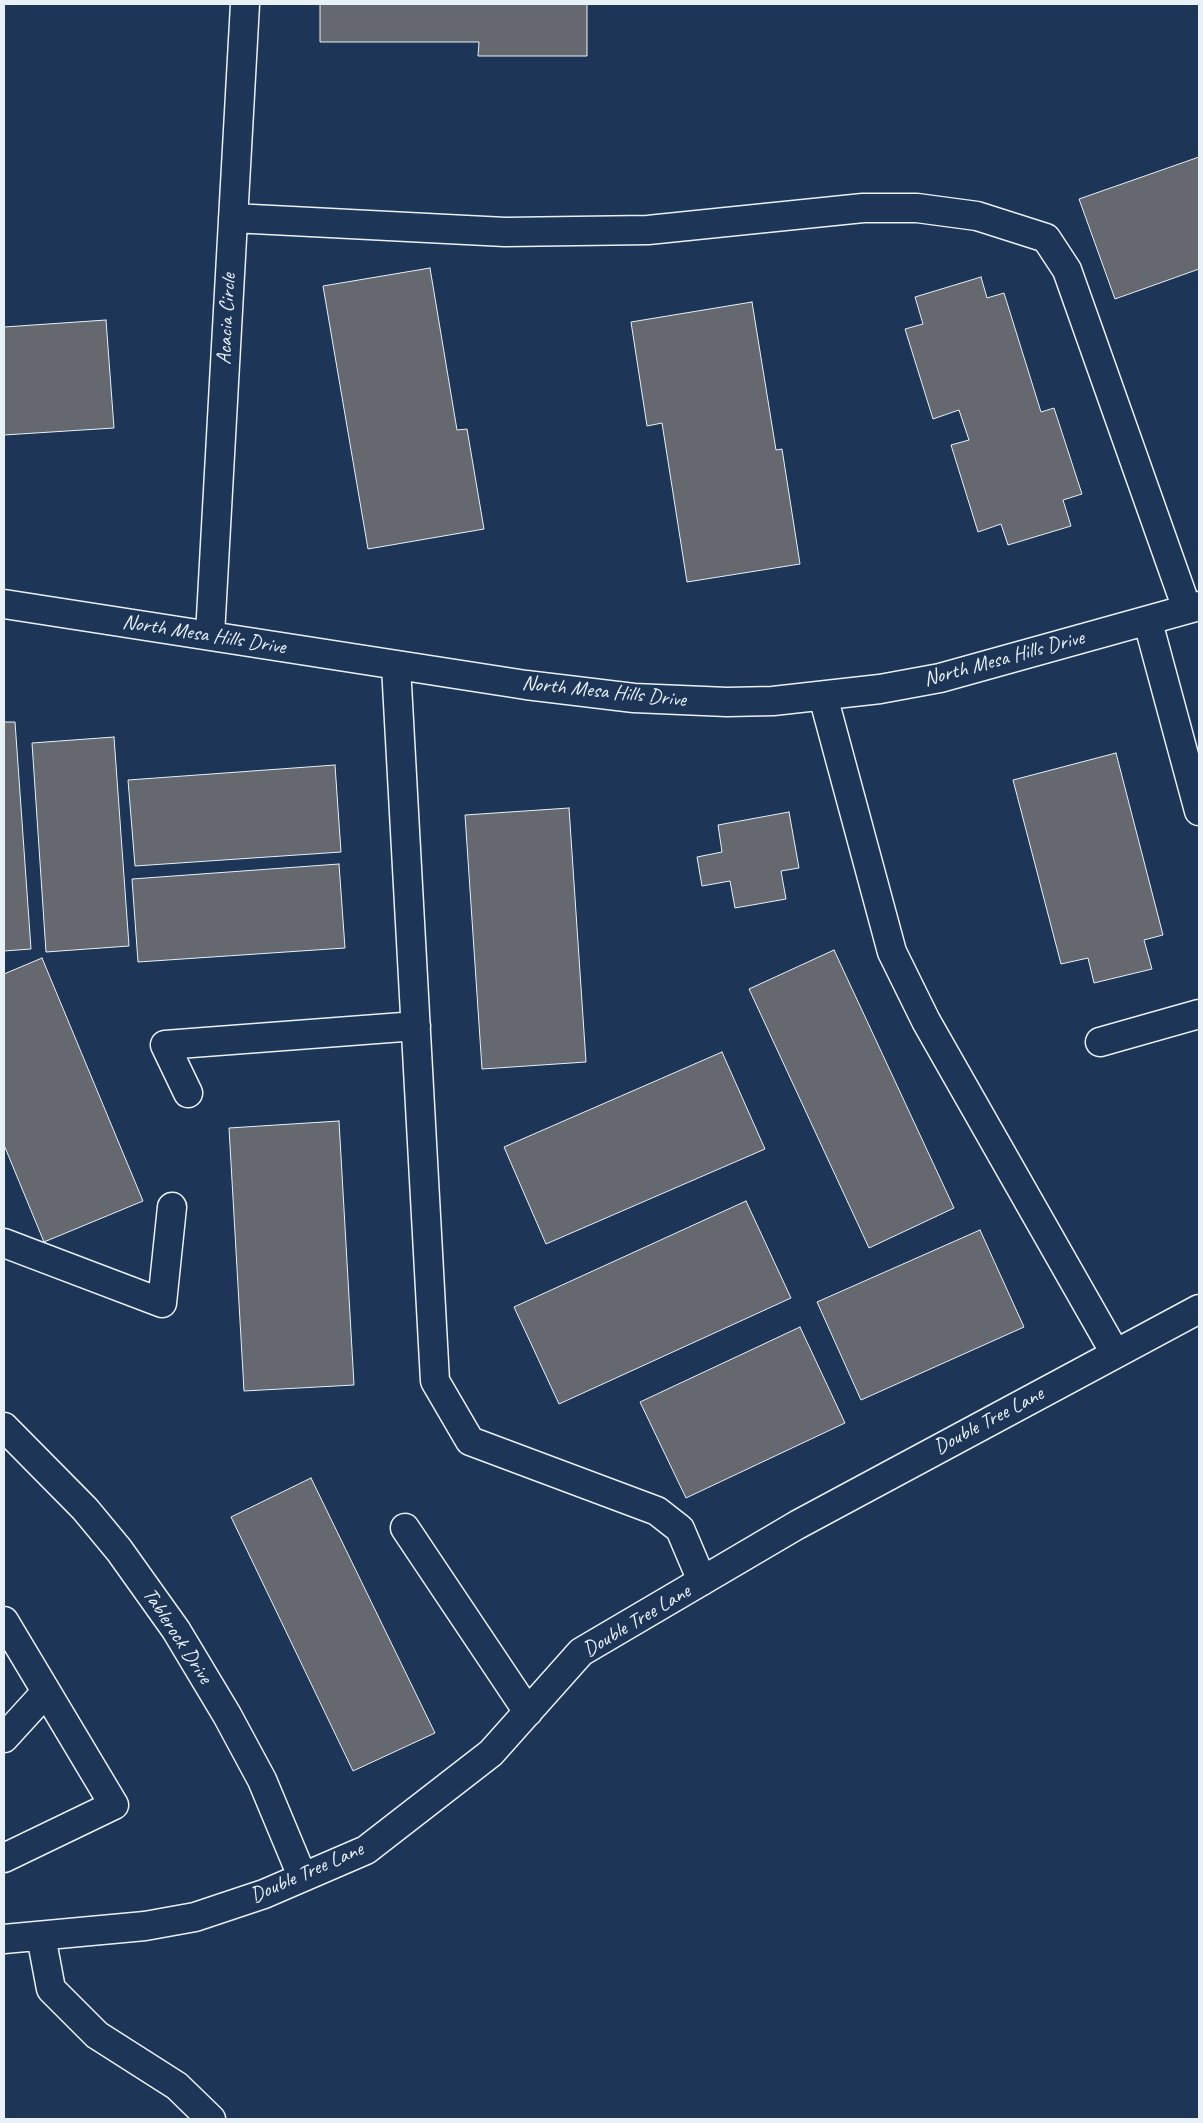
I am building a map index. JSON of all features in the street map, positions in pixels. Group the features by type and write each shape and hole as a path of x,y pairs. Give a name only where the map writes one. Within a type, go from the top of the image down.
{"street":[{"name":"Acacia Circle","path":"210,635 246,4"},
{"path":"233,218 505,232 648,230 863,208 917,208 977,216 1046,238 1067,270 1193,607"},
{"name":"North Mesa Hills Drive","path":"4,604 210,635 396,666 634,698 727,702 773,701 823,696 880,689 940,678 1148,622 1193,607"},
{"path":"1148,622 1199,811"},
{"path":"396,666 435,1381 470,1441 657,1511 680,1529 702,1581"},
{"path":"823,696 892,952 926,1021 1115,1353"},
{"path":"1100,1042 1199,1014"},
{"path":"188,1093 165,1045 416,1026"},
{"path":"4,1244 162,1303 172,1207"},
{"name":"Double Tree Lane","path":"4,1939 144,1926 196,1917 264,1894 366,1850 491,1753 581,1652 797,1525 1199,1309"},
{"name":"Tablerock Drive","path":"4,1427 84,1508 119,1550 176,1630 227,1715 262,1780 302,1876"},
{"path":"405,1528 528,1712"},
{"path":"4,1621 114,1805 4,1858"},
{"path":"4,1738 46,1692"},
{"path":"41,1936 51,1989 97,2035 177,2086 211,2119"}],"building":[{"path":"320,4 587,4 587,56 478,56 479,42 320,42"},
{"path":"1199,157 1199,269 1115,299 1079,199"},
{"path":"430,268 457,430 467,429 484,529 368,549 323,286"},
{"path":"981,277 987,298 1004,293 1041,412 1054,408 1082,494 1063,500 1071,526 1008,545 1001,524 978,532 951,445 969,440 959,410 933,419 905,329 923,324 915,297"},
{"path":"752,302 776,450 782,449 800,564 687,582 662,423 647,426 631,322"},
{"path":"106,320 114,428 4,435 4,327"},
{"path":"4,722 15,722 31,949 4,951"},
{"path":"114,737 129,946 46,952 32,743"},
{"path":"1116,753 1163,935 1144,940 1152,969 1094,983 1088,958 1061,964 1013,780"},
{"path":"335,765 341,852 135,866 128,780"},
{"path":"569,808 586,1062 482,1069 465,815"},
{"path":"789,812 799,868 781,871 786,899 735,908 730,881 702,886 697,857 722,852 718,825"},
{"path":"339,864 345,948 138,962 132,879"},
{"path":"834,950 954,1208 869,1248 749,989"},
{"path":"42,958 143,1201 44,1242 4,1145 4,974"},
{"path":"722,1052 765,1149 546,1244 504,1147"},
{"path":"339,1121 354,1385 244,1391 229,1128"},
{"path":"746,1201 791,1298 559,1404 514,1307"},
{"path":"980,1230 1024,1327 861,1400 817,1302"},
{"path":"800,1327 845,1423 686,1498 640,1402"},
{"path":"311,1478 435,1733 353,1771 231,1517"}]}
